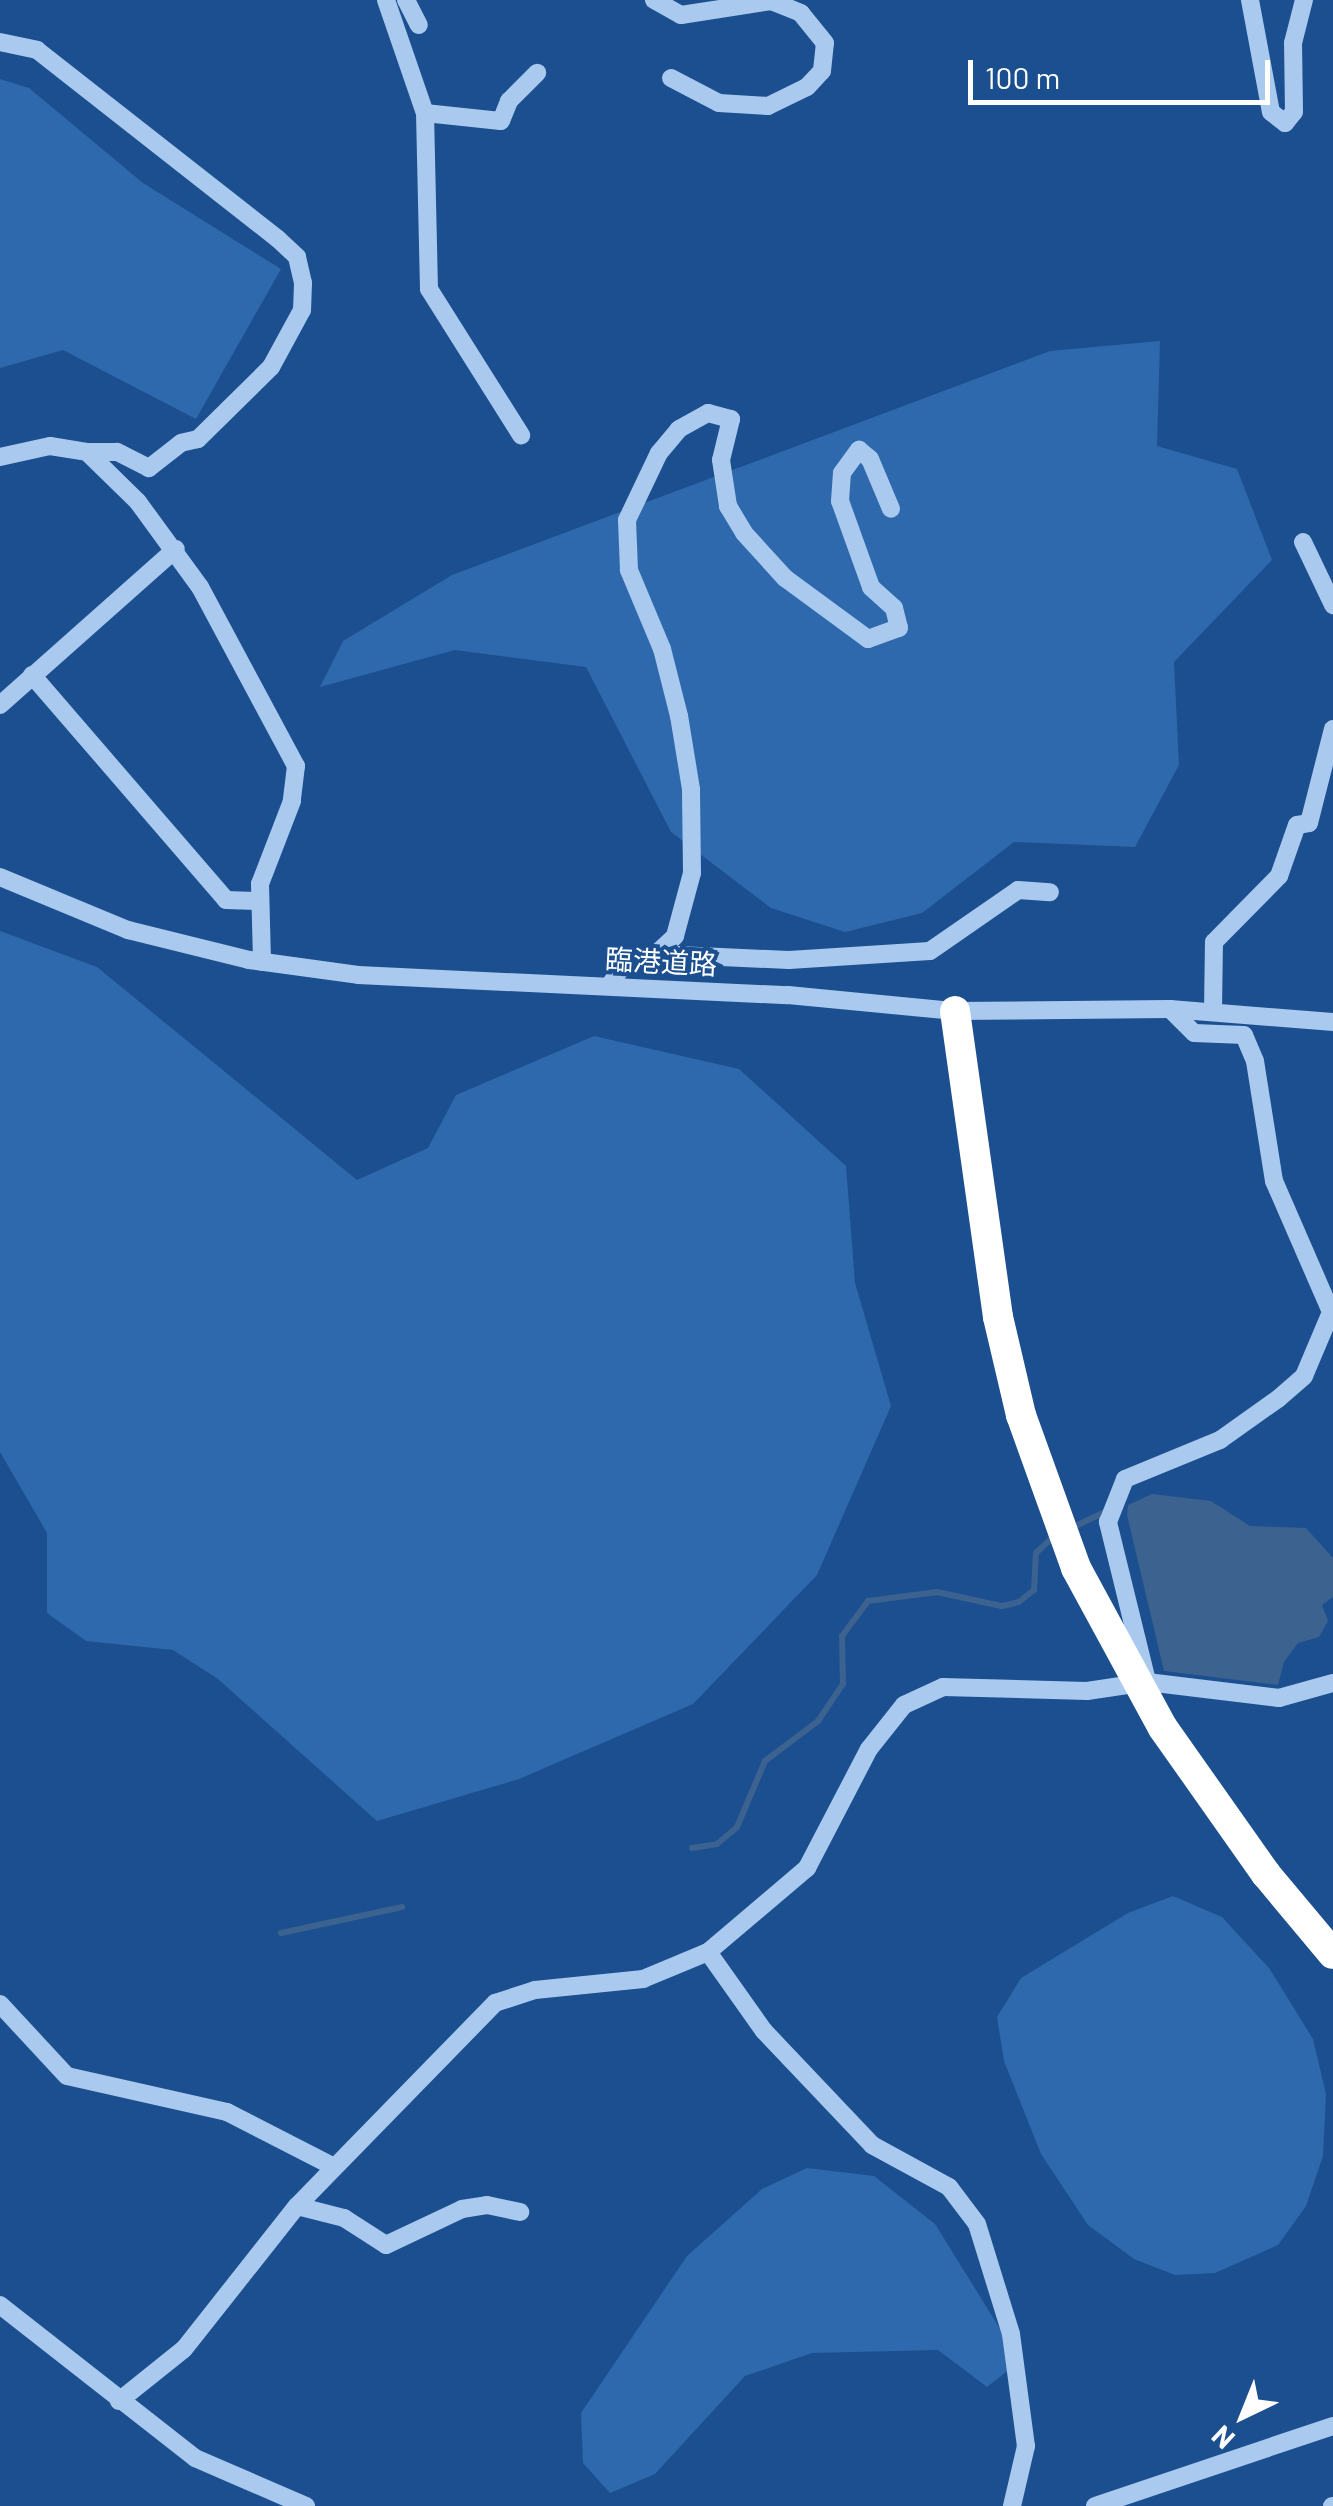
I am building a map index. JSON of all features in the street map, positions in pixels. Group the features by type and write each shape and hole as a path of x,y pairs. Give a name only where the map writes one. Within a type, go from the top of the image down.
{"highway":[{"path":"954,1011 998,1317 1022,1414 1076,1568 1163,1728 1266,1874 1333,1954"}],"street":[{"path":"386,0 425,114 428,289 522,435"},
{"path":"406,0 419,25"},
{"path":"1250,0 1271,112 1284,124 1294,112 1292,43 1304,0"},
{"path":"657,1 681,15 775,1 801,14 825,43 822,71 806,87 768,106 718,103 672,78"},
{"path":"0,42 37,50 278,238 297,257 304,283 302,310 271,368 198,440 181,444 149,468 116,452 50,446 0,457"},
{"path":"425,114 501,121 508,101 537,73"},
{"path":"656,954 675,936 684,914 692,874 690,789 662,649 629,570 626,520 639,486 678,429 722,412 731,419 721,460 728,506 744,533 785,578 868,639 898,628 894,608 871,587 840,501 842,473 859,450 870,459 892,509"},
{"path":"87,452 176,549 296,766 260,902 262,962"},
{"path":"1303,542 1333,605"},
{"path":"0,705 176,549"},
{"path":"32,675 226,900 260,902"},
{"path":"1213,1011 1214,942 1279,876 1297,825 1310,823 1333,729"},
{"name":"臨港道路","path":"0,877 128,930 262,962 440,981 610,985 954,1011 1213,1011 1333,1022"},
{"path":"610,985 629,956 789,960 930,951 1018,890 1050,892"},
{"path":"1147,1682 1108,1522 1116,1496 1124,1480 1220,1440 1279,1398 1304,1376 1331,1312 1274,1181 1244,1035 1194,1033 1170,1010"},
{"path":"119,2401 184,2348 298,2206 495,2003 534,1990 643,1979 708,1952 807,1868 869,1749 904,1705 943,1686 1087,1690 1147,1682 1279,1698 1333,1683"},
{"path":"708,1952 764,2031 872,2145 949,2186 977,2224 1011,2334 1026,2446 1012,2506"},
{"path":"0,2004 66,2076 227,2112 334,2167"},
{"path":"298,2206 344,2218 386,2245 462,2209 520,2212"},
{"path":"0,2306 195,2458 306,2506"},
{"path":"1095,2506 1333,2426"}],"shaded area":[{"path":"0,79 29,88 143,183 281,269 196,419 63,350 0,368"},
{"path":"1160,341 1157,446 1237,469 1272,560 1174,662 1179,765 1135,847 1014,842 922,913 845,932 771,908 671,832 586,667 455,650 320,687 343,641 452,575 1050,351"},
{"path":"0,931 97,967 357,1180 428,1148 456,1095 594,1036 739,1069 846,1166 855,1283 891,1406 817,1575 693,1704 519,1779 377,1821 218,1679 173,1650 86,1641 47,1613 47,1533 0,1452"},
{"path":"1152,1494 1211,1501 1250,1526 1306,1528 1333,1558 1333,1597 1322,1605 1328,1621 1319,1637 1298,1643 1284,1662 1278,1685 1164,1671 1127,1515 1128,1505"},
{"path":"1173,1896 1222,1917 1269,1968 1313,2039 1326,2094 1323,2156 1306,2206 1278,2245 1215,2273 1175,2275 1134,2259 1088,2225 1041,2154 1004,2061 997,2017 1021,1978 1128,1913"},
{"path":"807,2168 874,2176 935,2224 1020,2361 987,2387 938,2350 812,2353 745,2376 655,2474 610,2493 583,2463 581,2413 687,2256 762,2189"}],"waterway":[{"path":"1069,1529 1107,1511"},
{"path":"692,1848 717,1844 737,1827 765,1761 818,1721 843,1684 842,1636 868,1601 937,1592 1002,1606 1019,1602 1034,1590 1036,1553 1053,1537"},
{"path":"281,1933 402,1907"}]}
